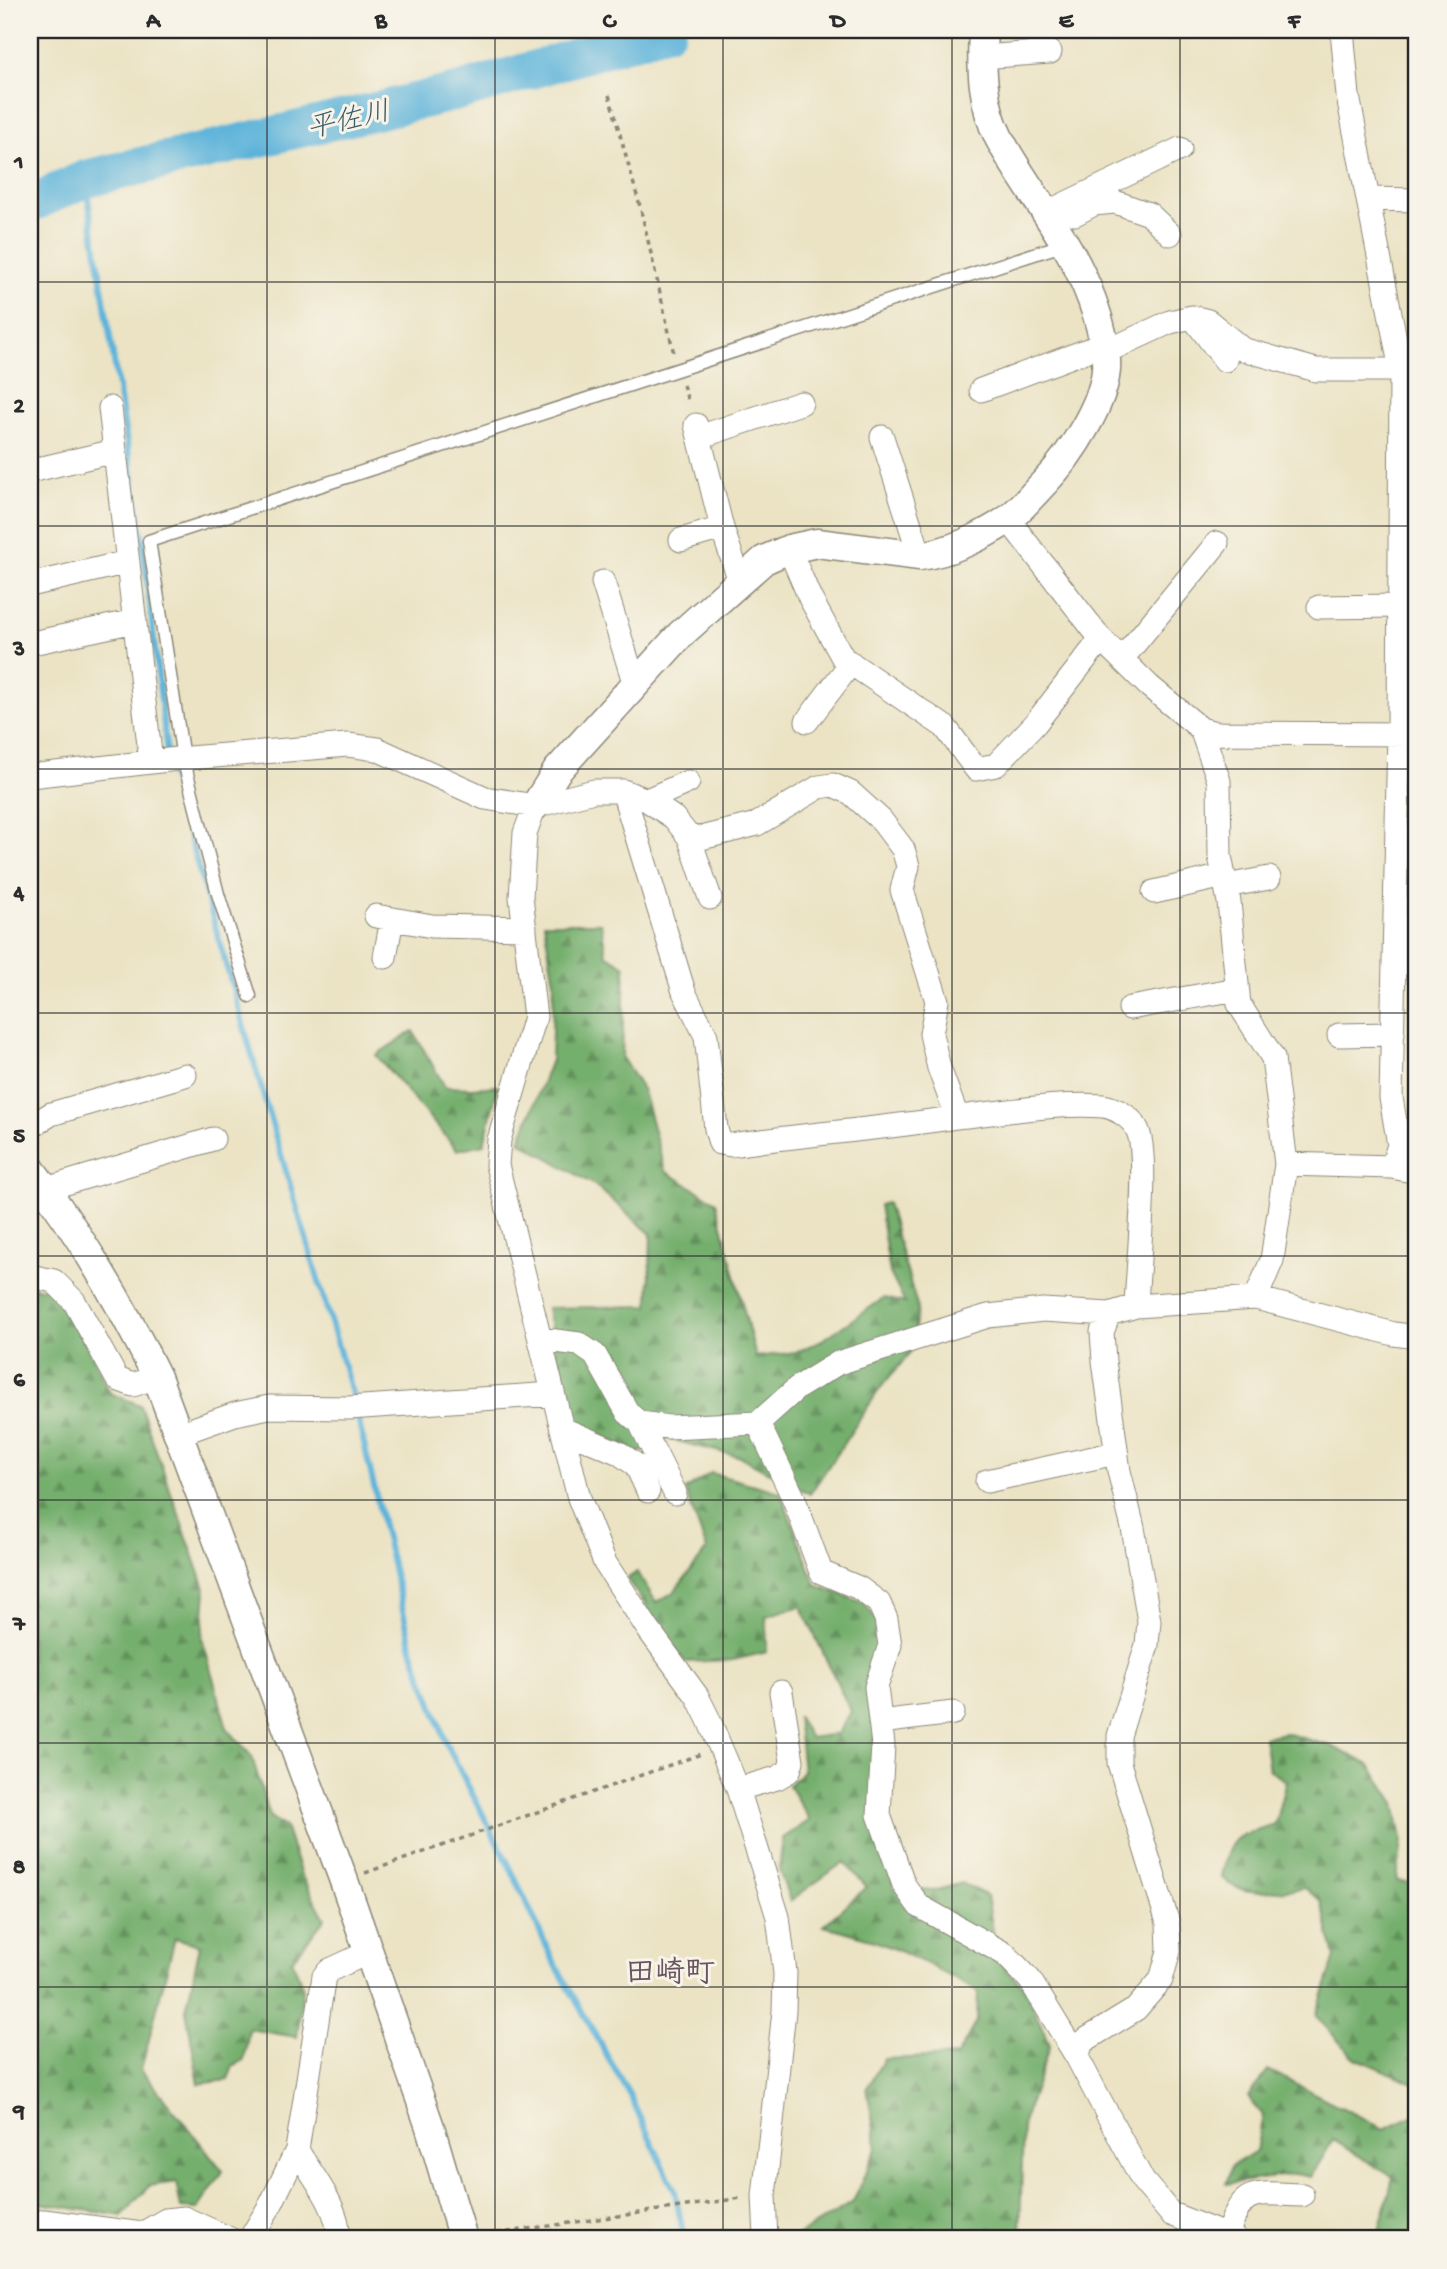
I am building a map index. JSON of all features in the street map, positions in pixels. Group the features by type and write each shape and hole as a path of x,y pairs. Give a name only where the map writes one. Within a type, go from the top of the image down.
{"street":[{"path":"1342,30 1348,96 1368,199 1409,370 1400,606 1408,734 1394,963 1391,1098 1399,1145 1392,1167"},
{"path":"766,2239 764,2196 785,2011 785,1973 778,1917 738,1790 697,1696 648,1629 605,1563 579,1498 498,1165 499,1140 535,1017 521,897 525,833 535,806 557,771 681,634 764,560 789,549 817,543 920,556 962,545 1008,519 1073,448 1098,400 1107,364 1104,348 1086,285 1055,227 999,138 987,105 981,70 982,43 1050,52"},
{"path":"1055,227 1180,149"},
{"path":"1368,199 1417,200"},
{"path":"1055,227 1094,204 1115,202 1149,214 1170,234"},
{"path":"981,390 1104,348 1170,322 1192,317 1208,321 1242,349 1315,370 1409,370"},
{"path":"1192,317 1225,360"},
{"path":"740,581 722,528 698,431 801,403"},
{"path":"110,408 135,621 168,760"},
{"path":"882,437 920,556"},
{"path":"30,471 115,451"},
{"path":"1008,519 1101,639 1149,686 1200,729 1216,733 1408,734"},
{"path":"681,540 722,528"},
{"path":"1122,659 1217,543"},
{"path":"789,549 810,598 843,658 946,727 976,769 996,765 1035,724 1101,639"},
{"path":"30,585 128,562"},
{"path":"603,582 635,685"},
{"path":"1319,607 1400,606"},
{"path":"37,642 135,621"},
{"path":"807,721 851,663"},
{"path":"1200,729 1219,781 1220,856 1239,1003 1273,1058 1286,1164 1272,1260 1256,1298"},
{"path":"30,776 168,760 348,745 377,749 485,798 535,806 594,791 623,791 647,800 674,818 689,837 710,898"},
{"path":"647,800 688,782"},
{"path":"689,837 701,838 757,824 819,787 833,785 851,793 881,820 903,849 908,866 902,890 937,1001 931,1034 939,1068 957,1117"},
{"path":"623,791 684,992 706,1037 716,1129 720,1143 731,1145 809,1133 887,1128 957,1117 1058,1107 1105,1106 1127,1116 1139,1131 1143,1160 1136,1306"},
{"path":"1154,892 1225,881 1269,878"},
{"path":"385,957 384,917 432,926 524,928"},
{"path":"1394,963 1417,963"},
{"path":"1130,1008 1237,989"},
{"path":"1339,1035 1393,1034"},
{"path":"30,1127 51,1114 185,1075"},
{"path":"213,1139 38,1179 96,1263 127,1316 157,1377 344,1881 430,2127 462,2239"},
{"path":"1286,1164 1392,1167 1417,1172"},
{"path":"30,1276 54,1281 74,1301 117,1379 134,1385 157,1377"},
{"path":"640,1423 668,1427 758,1423 797,1388 838,1363 988,1316 1042,1310 1109,1314 1136,1306 1256,1298 1394,1334 1417,1337"},
{"path":"1077,2057 1082,2042 1136,2009 1161,1980 1168,1951 1168,1923 1119,1763 1119,1736 1147,1645 1149,1621 1116,1453 1102,1332 1109,1314"},
{"path":"540,1339 579,1344 595,1355 628,1413 640,1423 674,1493"},
{"path":"179,1434 234,1414 269,1407 356,1407 553,1394"},
{"path":"758,1423 794,1499 821,1573 859,1588 878,1603 886,1619 890,1645 876,1687 883,1745 879,1815 904,1885 919,1906 1005,1954 1030,1980 1077,2057 1143,2180 1171,2214 1231,2238 1235,2210 1247,2197 1263,2194 1301,2195"},
{"path":"563,1429 620,1453 636,1465 648,1491"},
{"path":"987,1481 1116,1453"},
{"path":"738,1790 777,1778 789,1771 792,1761 781,1692"},
{"path":"880,1726 945,1719"},
{"path":"250,2239 271,2204 297,2150 324,1976 330,1970 369,1952"},
{"path":"297,2150 333,2210 339,2232 338,2239"},
{"path":"30,2229 33,2224 44,2221 142,2234 166,2220 184,2218 230,2239"}],"lane":[{"path":"250,996 218,894 168,760 149,541 678,370 1055,227"}],"path":[{"path":"609,95 641,210 678,370 698,431"},
{"path":"344,1881 654,1769 720,1748"},
{"path":"462,2239 686,2204 764,2196"}],"green space":[{"path":"544,923 601,923 606,954 625,966 622,1058 643,1091 665,1171 716,1202 756,1357 797,1352 824,1339 884,1298 905,1303 890,1273 879,1205 887,1203 918,1309 911,1352 881,1387 810,1494 741,1457 668,1439 638,1453 572,1422 547,1308 649,1306 651,1234 596,1186 520,1141 551,1060 554,982"},
{"path":"413,1031 445,1087 498,1086 484,1144 457,1150 376,1055"},
{"path":"30,1287 48,1288 72,1313 110,1393 140,1405 206,1591 202,1638 227,1728 252,1757 270,1817 285,1827 301,1875 325,1919 292,1960 303,1988 297,2037 249,2029 244,2060 233,2066 228,2080 199,2084 186,2010 200,1945 175,1938 141,2070 223,2171 198,2209 181,2208 176,2182 149,2186 122,2216 40,2203 30,2194"},
{"path":"711,1473 780,1492 816,1585 864,1603 878,1622 893,1888 933,1891 962,1883 987,1896 998,1960 1025,1989 1050,2045 1023,2122 1020,2239 792,2239 853,2202 877,2147 867,2088 884,2059 957,2056 977,2020 978,1992 883,1944 823,1926 867,1887 844,1862 790,1901 779,1870 783,1838 810,1820 789,1786 803,1771 797,1716 810,1738 837,1734 851,1712 801,1606 766,1616 767,1652 733,1660 685,1662 627,1579 637,1572 656,1602 673,1593 707,1550 685,1490"},
{"path":"1285,1733 1331,1746 1370,1765 1395,1803 1402,1839 1397,1881 1417,1884 1417,2085 1353,2057 1316,2016 1335,1957 1321,1900 1304,1888 1271,1892 1249,1891 1229,1884 1221,1877 1227,1852 1237,1839 1275,1824 1286,1781 1269,1770 1264,1737"},
{"path":"1268,2070 1384,2129 1417,2114 1417,2239 1377,2239 1393,2177 1333,2140 1311,2177 1295,2174 1226,2184 1232,2166 1256,2151 1263,2115 1248,2097"}],"waterway":[{"name":"平佐川","path":"30,204 85,179 461,91 667,30"},
{"path":"85,179 143,544 167,754"},
{"path":"169,765 353,1397 412,1649 447,1745 510,1867 553,1960 630,2096 675,2191 684,2239"}],"district":[{"name":"田崎町","path":"670,1971"}]}
